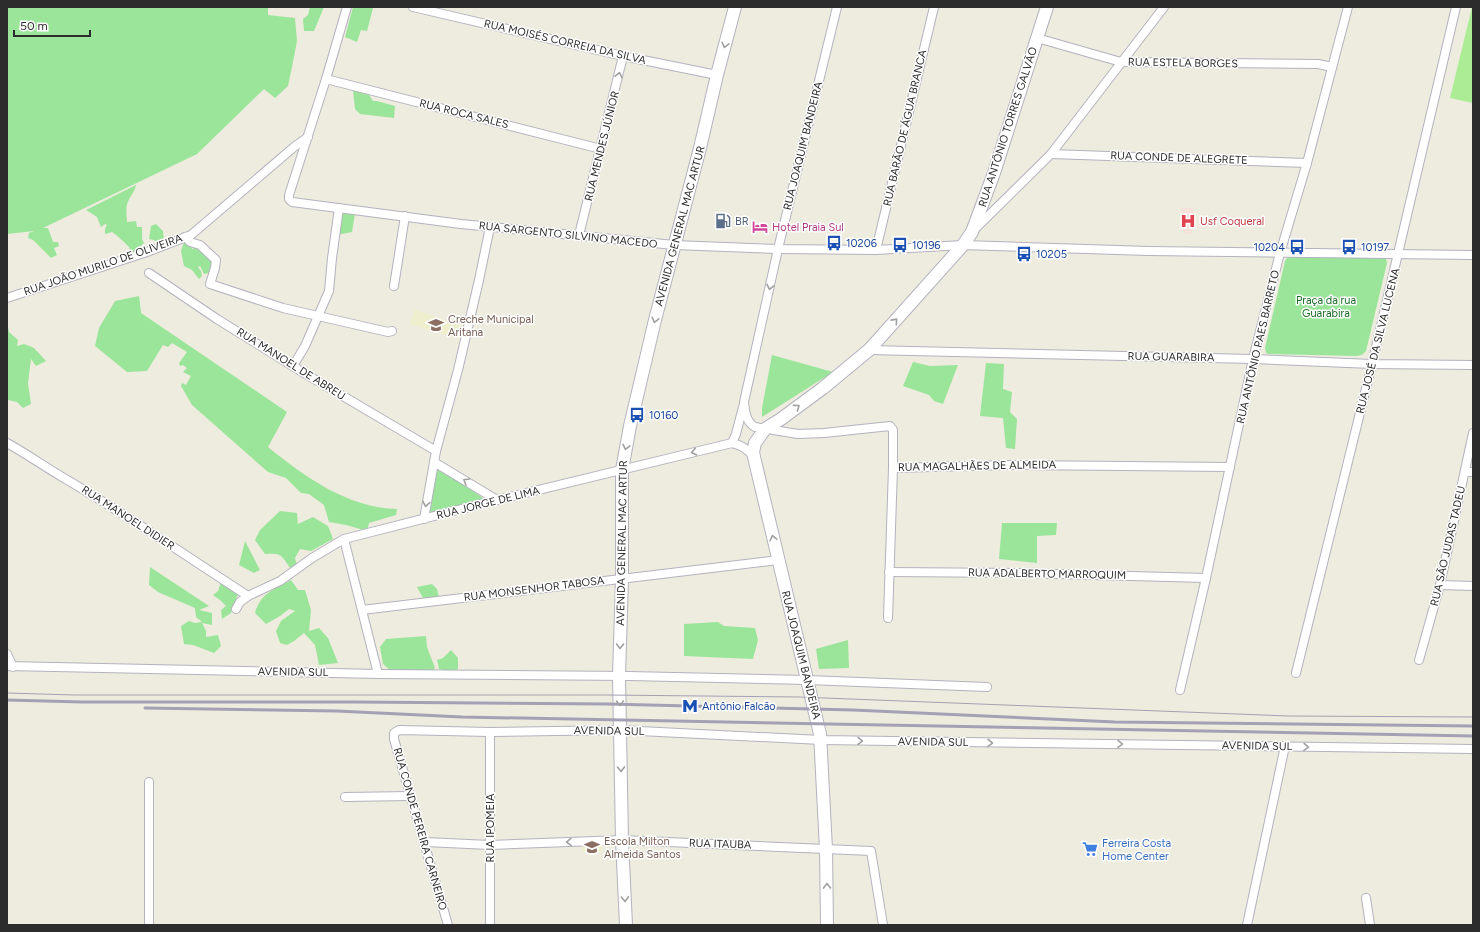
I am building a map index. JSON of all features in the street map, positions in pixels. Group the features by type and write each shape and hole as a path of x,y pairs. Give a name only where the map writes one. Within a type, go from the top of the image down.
{"main road":[{"name":"AVENIDA GENERAL MAC ARTUR","path":"626,925 622,840 619,676 622,579 622,470 634,411 674,245 735,7"},
{"name":"RUA ANTÔNIO TORRES GALVÃO","path":"765,429 823,388 869,350 963,245 972,232 994,173 1048,7"},
{"name":"RUA JOAQUIM BANDEIRA","path":"765,429 755,443 753,452 821,740 826,849 827,925"}],"street":[{"path":"308,137 347,7"},
{"name":"RUA MOISÉS CORREIA DA SILVA","path":"413,7 623,56 717,75"},
{"name":"RUA JOAQUIM BANDEIRA","path":"732,442 736,434 744,402 778,249 837,7"},
{"name":"RUA BARÃO DE ÁGUA BRANCA","path":"876,250 934,7"},
{"path":"972,232 1051,154 1164,7"},
{"name":"RUA ANTÔNIO PAES BARRETO","path":"1180,690 1254,359 1280,252 1306,163 1348,7"},
{"name":"RUA JOSÉ DA SILVA LUCENA","path":"1296,673 1399,254 1456,7"},
{"name":"RUA ESTELA BORGES","path":"1037,38 1121,62 1318,64 1332,67"},
{"name":"RUA MENDES JÚNIOR","path":"579,236 623,56"},
{"name":"RUA ROCA SALES","path":"326,79 601,149"},
{"name":"RUA SARGENTO SILVINO MACEDO","path":"308,137 289,195 289,199 292,202 490,227 674,245 778,249 876,250 963,245 1148,251 1473,255"},
{"name":"RUA JOÃO MURILO DE OLIVEIRA","path":"7,298 140,254 185,237 194,232 294,147 308,137"},
{"name":"RUA CONDE DE ALEGRETE","path":"1051,154 1306,163"},
{"path":"293,366 305,346 329,291 333,246 339,208"},
{"path":"394,286 405,216"},
{"path":"424,519 436,451 460,363 480,280 490,227"},
{"path":"185,237 190,242 200,246 216,260 210,284 264,303 388,332 392,331"},
{"name":"RUA MANOEL DE ABREU","path":"149,273 217,319 436,451"},
{"name":"RUA GUARABIRA","path":"869,350 1254,359 1372,364 1473,365"},
{"name":"RUA JOAQUIM BANDEIRA","path":"744,402 746,417 749,423 755,427 765,429"},
{"name":"RUA MAGALHÃES DE ALMEIDA","path":"765,429 798,434 824,433 890,426 892,430 893,468 1010,465 1230,467"},
{"name":"RUA SÃO JUDAS TADEU","path":"1419,660 1469,472 1473,433"},
{"path":"732,442 748,450 754,457"},
{"name":"RUA JORGE DE LIMA","path":"236,609 240,602 248,596 280,581 312,558 344,539 732,442"},
{"name":"RUA MANOEL DIDIER","path":"7,443 31,456 62,477 117,509 138,525 248,596"},
{"path":"434,462 497,500"},
{"path":"888,618 893,468"},
{"path":"344,539 378,674"},
{"name":"RUA MONSENHOR TABOSA","path":"362,610 778,560"},
{"name":"RUA ADALBERTO MARROQUIM","path":"889,572 1019,573 1206,578"},
{"path":"1440,585 1473,586"},
{"path":"7,654 10,666"},
{"name":"AVENIDA SUL","path":"10,666 378,674 619,676 808,680 987,687"},
{"name":"AVENIDA SUL","path":"394,733 399,730 490,732 620,730 821,740 1473,749"},
{"name":"RUA IPOMEIA","path":"490,732 490,925"},
{"name":"RUA CONDE PEREIRA CARNEIRO","path":"394,733 394,739 448,925"},
{"path":"1247,925 1285,746"},
{"path":"149,782 149,925"},
{"path":"345,797 411,796"},
{"name":"RUA ITAUBA","path":"425,842 490,844 622,840 871,852 883,925"},
{"path":"1366,898 1370,925"}],"shaded area":[{"name":"Usf Coqueral","path":"1181,207 1194,209 1191,234 1183,233"},
{"name":"Creche Municipal Aritana","path":"415,310 462,326 459,339 410,324"},
{"name":"Escola Milton Almeida Santos","path":"602,843 602,852 583,851 582,844"}],"green space":[{"path":"7,7 268,7 268,15 295,18 297,41 288,86 275,98 264,89 197,154 43,228 48,228 53,242 58,242 59,246 54,248 57,255 51,258 33,240 28,238 29,233 34,231 7,234"},
{"path":"310,7 324,7 314,31 304,31 303,19 308,15"},
{"path":"353,7 373,8 367,31 361,30 357,42 345,37"},
{"path":"1473,7 1473,103 1450,98"},
{"path":"353,90 369,95 373,101 395,106 394,118 360,114 355,109"},
{"path":"136,185 135,190 127,204 127,222 136,221 137,227 142,227 142,239 144,243 133,253 128,246 112,232 105,234 107,225 105,224 101,227 97,217 86,210"},
{"path":"340,211 355,213 352,232 337,235"},
{"path":"156,224 163,231 164,240 157,242 149,239 151,226"},
{"path":"189,241 192,249 199,247 215,263 214,272 204,274 200,266 198,267 202,276 199,279 192,270 184,266 181,251 184,242"},
{"name":"Praça da rua Guarabira","path":"1290,257 1386,259 1387,263 1366,351 1362,355 1266,353 1265,348 1285,261"},
{"path":"139,296 141,313 287,412 268,447 312,480 328,489 361,503 397,509 396,515 369,523 367,531 329,522 324,505 309,494 301,493 286,478 268,472 192,405 181,386 182,383 186,385 191,376 183,372 187,368 183,365 180,366 179,363 187,352 172,343 168,347 163,345 147,371 127,372 95,346 99,328 115,301"},
{"path":"7,322 9,332 18,340 17,346 24,344 34,348 46,361 36,366 31,359 28,383 31,404 23,408 17,402 8,400"},
{"path":"772,355 833,372 762,417 762,408"},
{"path":"913,362 930,366 958,365 943,404 934,401 929,395 903,386"},
{"path":"986,363 1004,364 1003,389 1012,392 1010,412 1017,419 1015,449 1006,448 1003,418 980,416"},
{"path":"436,466 486,500 428,515"},
{"path":"280,511 297,513 298,524 313,517 328,526 333,539 311,551 300,549 295,558 297,566 290,568 280,555 265,554 255,540 260,530"},
{"path":"1002,523 1057,523 1056,535 1037,536 1037,563 999,559"},
{"path":"245,541 260,570 254,573 239,565"},
{"path":"150,567 209,606 199,610 212,613 212,625 202,623 206,631 206,637 218,635 221,646 214,653 193,645 184,644 181,626 189,621 195,623 202,622 196,617 195,608 158,592 149,585"},
{"path":"291,580 298,590 305,590 311,610 309,631 319,628 328,638 338,663 319,665 315,645 304,633 287,645 280,643 276,631 281,621 295,611 289,609 266,624 255,613 260,601 268,593"},
{"path":"221,582 238,594 231,613 222,619 221,610 226,606 213,595 218,591"},
{"path":"432,584 437,589 439,597 429,600 423,598 417,587"},
{"path":"718,622 724,626 755,628 758,640 753,659 684,656 684,624"},
{"path":"426,636 427,647 435,668 431,672 392,672 383,664 380,647 386,639"},
{"path":"848,640 849,668 819,669 816,649"},
{"path":"451,650 458,658 458,669 451,672 439,669 437,660 443,658"}],"tram line":[{"path":"7,693 74,695 607,695 799,697 1288,716 1473,717"}],"railway":[{"path":"7,700 82,702 607,704 853,710 1115,722 1473,726"},
{"path":"145,708 337,711 462,717 1473,736"}],"place":[{"name":"BR","path":"723,221"},
{"name":"Usf Coqueral","path":"1188,221"},
{"name":"Hotel Praia Sul","path":"760,227"},
{"name":"10206","path":"834,243"},
{"name":"10196","path":"900,245"},
{"name":"10204","path":"1297,247"},
{"name":"10197","path":"1349,247"},
{"name":"10205","path":"1024,254"},
{"name":"Creche Municipal Aritana","path":"436,325"},
{"name":"10160","path":"637,415"},
{"name":"Antônio Falcão","path":"690,706"},
{"name":"Escola Milton Almeida Santos","path":"592,847"},
{"name":"Ferreira Costa Home Center","path":"1090,849"}]}
